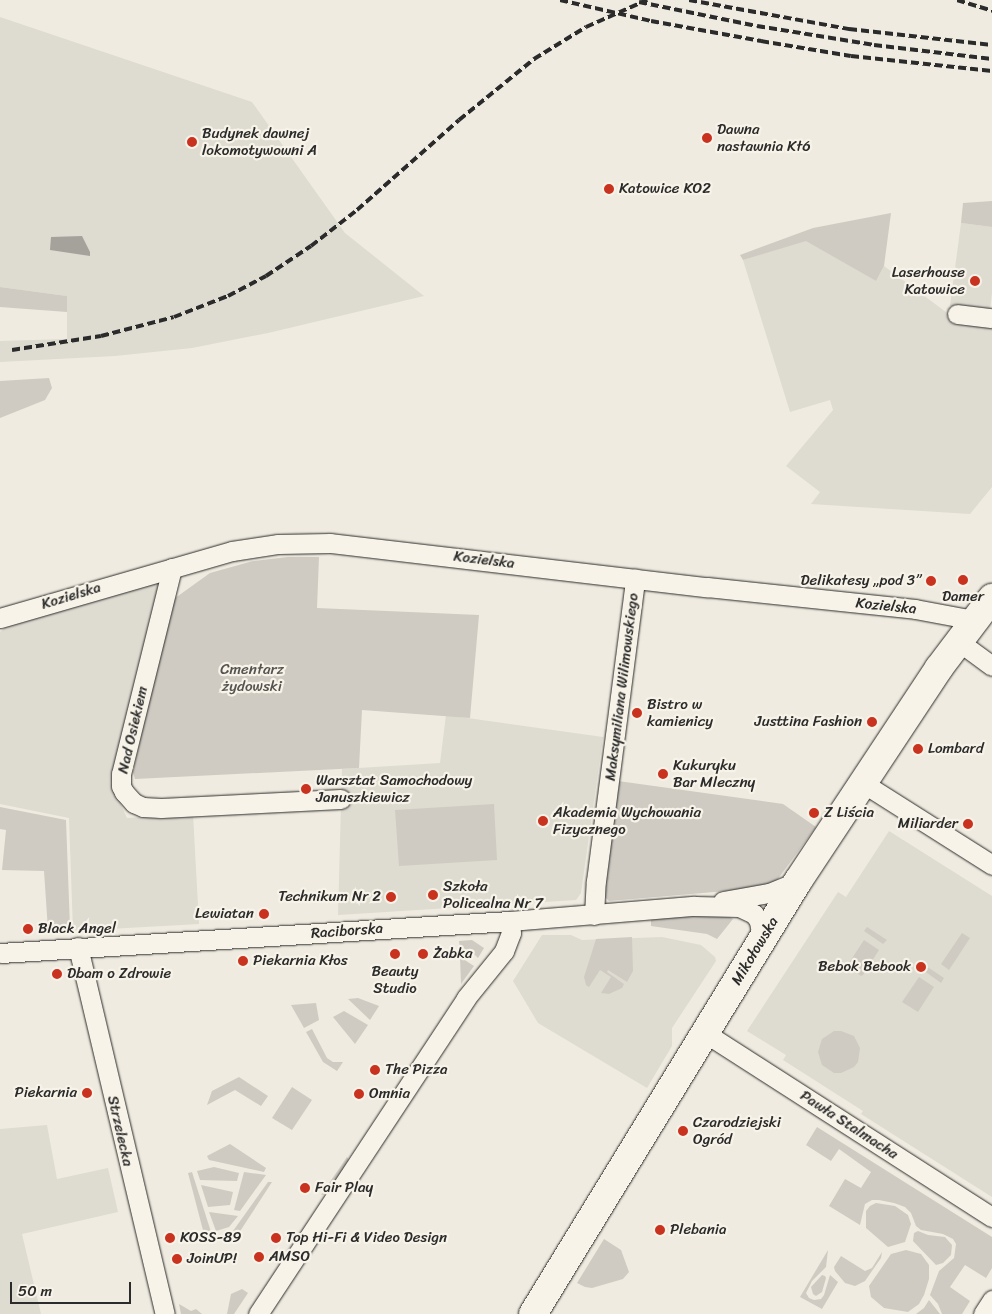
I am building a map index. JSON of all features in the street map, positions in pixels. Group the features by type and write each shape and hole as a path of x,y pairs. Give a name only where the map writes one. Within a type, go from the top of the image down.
{"main road":[{"name":"Mikołowska","path":"533,1314 798,881 958,641 992,598"}],"street":[{"path":"957,314 992,318"},
{"name":"Kozielska","path":"0,618 232,551 278,544 330,543 421,552 635,579 915,608 974,620"},
{"name":"Nad Osiekiem","path":"172,568 121,774 121,786 124,792 134,803 143,807 160,808 341,799"},
{"name":"Maksymiliana Wilimowskiego","path":"594,915 596,881 635,579"},
{"path":"958,641 992,666"},
{"path":"863,783 992,864"},
{"name":"Raciborska","path":"0,953 510,921 694,906 769,893 798,881"},
{"name":"Raciborska","path":"694,906 739,907 754,914 759,921 762,939"},
{"path":"258,1314 466,998 504,951 510,933 510,921"},
{"name":"Strzelecka","path":"78,947 165,1314"},
{"name":"Pawła Stalmacha","path":"705,1033 992,1217"},
{"path":"983,1314 992,1300"}],"shaded area":[{"path":"0,17 252,102 345,233 424,296 268,333 192,348 115,356 0,362 0,341 67,339 67,296 0,287"},
{"path":"961,223 992,227 992,293 990,310 950,306"},
{"path":"82,236 90,256 50,250 51,237"},
{"path":"806,240 876,281 884,266 958,321 992,325 992,487 970,514 811,504 820,492 786,466 833,410 830,400 790,412 743,260"},
{"path":"161,581 111,783 127,818 193,814 199,924 73,931 69,818 0,804 0,632 6,627"},
{"path":"446,715 603,737 581,893 576,900 338,915 342,769 440,763"},
{"path":"889,831 992,896 992,1197 861,1114 863,1111 783,1060 786,1055 747,1031 838,892 846,897"},
{"path":"542,935 571,935 582,940 662,937 701,945 715,957 716,961 672,1028 672,1046 647,1088 538,1023 513,981"},
{"path":"47,1125 57,1179 108,1168 118,1212 22,1234 41,1314 0,1314 0,1129"}],"green space":[{"path":"992,201 992,227 961,223 963,203"},
{"path":"891,213 884,266 876,281 806,241 743,260 740,255 813,228"},
{"path":"0,287 67,296 67,312 0,307"},
{"path":"49,378 52,388 45,400 0,418 0,381"},
{"name":"Cmentarz żydowski","path":"288,557 319,557 317,608 479,615 470,718 362,710 359,768 135,779 133,772 171,601 210,573 253,561"},
{"path":"618,781 783,804 816,827 772,887 609,901 604,896 604,884"},
{"path":"494,804 497,860 399,866 395,810"},
{"path":"0,807 66,820 70,928 48,930 44,871 2,870 6,830 0,829"},
{"path":"726,915 733,919 717,939 707,934 651,926 651,917"},
{"path":"867,927 887,940 883,944 864,931"},
{"path":"962,933 970,938 949,970 941,964"},
{"path":"632,937 633,971 627,982 608,970 607,972 624,984 622,988 609,994 601,993 611,977 600,970 589,987 586,985 584,977 596,939"},
{"path":"472,940 484,948 478,958 469,949 460,951 459,941"},
{"path":"864,940 879,950 861,976 847,966"},
{"path":"460,957 474,966 461,984"},
{"path":"926,966 944,978 941,983 923,970"},
{"path":"919,977 934,987 918,1012 902,1002"},
{"path":"358,998 379,1006 370,1020 348,999"},
{"path":"316,1003 319,1020 304,1028 291,1005"},
{"path":"344,1011 368,1025 355,1044 333,1017"},
{"path":"312,1029 327,1058 333,1062 343,1062 337,1071 323,1062 306,1032"},
{"path":"834,1031 841,1031 854,1036 860,1048 858,1062 854,1067 841,1073 834,1073 822,1065 818,1052 822,1039"},
{"path":"239,1077 268,1096 261,1106 235,1090 207,1105 212,1091"},
{"path":"292,1087 312,1100 292,1130 272,1118"},
{"path":"817,1127 992,1237 992,1268 986,1278 965,1265 950,1287 970,1301 962,1314 942,1314 938,1304 930,1295 939,1271 954,1258 956,1244 953,1239 943,1234 921,1230 916,1226 911,1213 905,1207 894,1203 872,1200 865,1204 860,1225 829,1206 845,1179 861,1188 871,1172 839,1149 831,1161 806,1145"},
{"path":"230,1144 266,1168 264,1172 209,1160 207,1156"},
{"path":"347,1157 351,1163 331,1193 321,1195"},
{"path":"214,1167 239,1173 237,1181 200,1180 197,1171"},
{"path":"192,1172 211,1232 204,1234 188,1173"},
{"path":"244,1172 266,1175 240,1211 234,1210"},
{"path":"268,1182 272,1182 235,1239 229,1240 228,1238"},
{"path":"201,1185 233,1192 230,1205 208,1207"},
{"path":"876,1203 895,1206 908,1215 911,1224 905,1242 888,1247 866,1228 866,1211"},
{"path":"209,1212 238,1216 229,1227 216,1231"},
{"path":"918,1231 928,1235 945,1237 952,1245 951,1255 943,1263 936,1265 913,1241 914,1233"},
{"path":"604,1239 621,1250 629,1272 623,1279 592,1288 577,1283"},
{"path":"828,1250 826,1267 812,1281 806,1293 809,1298 814,1300 821,1299 830,1275 838,1282 822,1309 800,1297"},
{"path":"906,1250 921,1254 929,1265 929,1279 924,1295 919,1304 908,1312 884,1308 871,1297 869,1286 891,1254"},
{"path":"882,1252 881,1258 865,1281 855,1286 845,1283 835,1271 834,1267 841,1256 865,1271 872,1268"},
{"path":"822,1275 826,1278 822,1292 816,1296 813,1294 811,1287"},
{"path":"242,1289 248,1293 234,1314 227,1314 231,1294"},
{"path":"929,1300 940,1314 916,1314 924,1308"},
{"path":"179,1304 191,1311 196,1309 202,1314 181,1314"}],"railway":[{"path":"560,0 651,21 851,56 992,71"},
{"path":"12,350 101,336 174,317 228,296 266,276 311,246 357,210 459,120 534,59 586,27 647,0"},
{"path":"689,0 849,29 992,45"},
{"path":"957,0 992,11"},
{"path":"639,2 757,26 874,45 992,59"}],"place":[{"name":"Dawna nastawnia Kt6","path":"707,138"},
{"name":"Budynek dawnej lokomotywowni A","path":"192,142"},
{"name":"Katowice KO2","path":"609,189"},
{"name":"Laserhouse Katowice","path":"975,281"},
{"name":"Damer","path":"963,580"},
{"name":"Delikatesy „pod 3”","path":"931,581"},
{"name":"Bistro w kamienicy","path":"637,713"},
{"name":"Justtina Fashion","path":"872,722"},
{"name":"Lombard","path":"918,749"},
{"name":"Kukuryku Bar Mleczny","path":"663,774"},
{"name":"Warsztat Samochodowy Januszkiewicz","path":"306,789"},
{"name":"Z Liścia","path":"814,813"},
{"name":"Akademia Wychowania Fizycznego","path":"543,821"},
{"name":"Miliarder","path":"968,824"},
{"name":"Szkoła Policealna Nr 7","path":"433,895"},
{"name":"Technikum Nr 2","path":"391,897"},
{"name":"Lewiatan","path":"264,914"},
{"name":"Black Angel","path":"28,929"},
{"name":"Beauty Studio","path":"395,954"},
{"name":"Żabka","path":"423,954"},
{"name":"Piekarnia Kłos","path":"243,961"},
{"name":"Bebok Bebook","path":"921,967"},
{"name":"Dbam o Zdrowie","path":"57,974"},
{"name":"The Pizza","path":"375,1070"},
{"name":"Piekarnia","path":"87,1093"},
{"name":"Omnia","path":"359,1094"},
{"name":"Czarodziejski Ogród","path":"683,1131"},
{"name":"Fair Play","path":"305,1188"},
{"name":"Plebania","path":"660,1230"},
{"name":"KOSS-89","path":"170,1238"},
{"name":"Top Hi-Fi & Video Design","path":"276,1238"},
{"name":"AMSO","path":"259,1257"},
{"name":"JoinUP!","path":"177,1259"}]}
